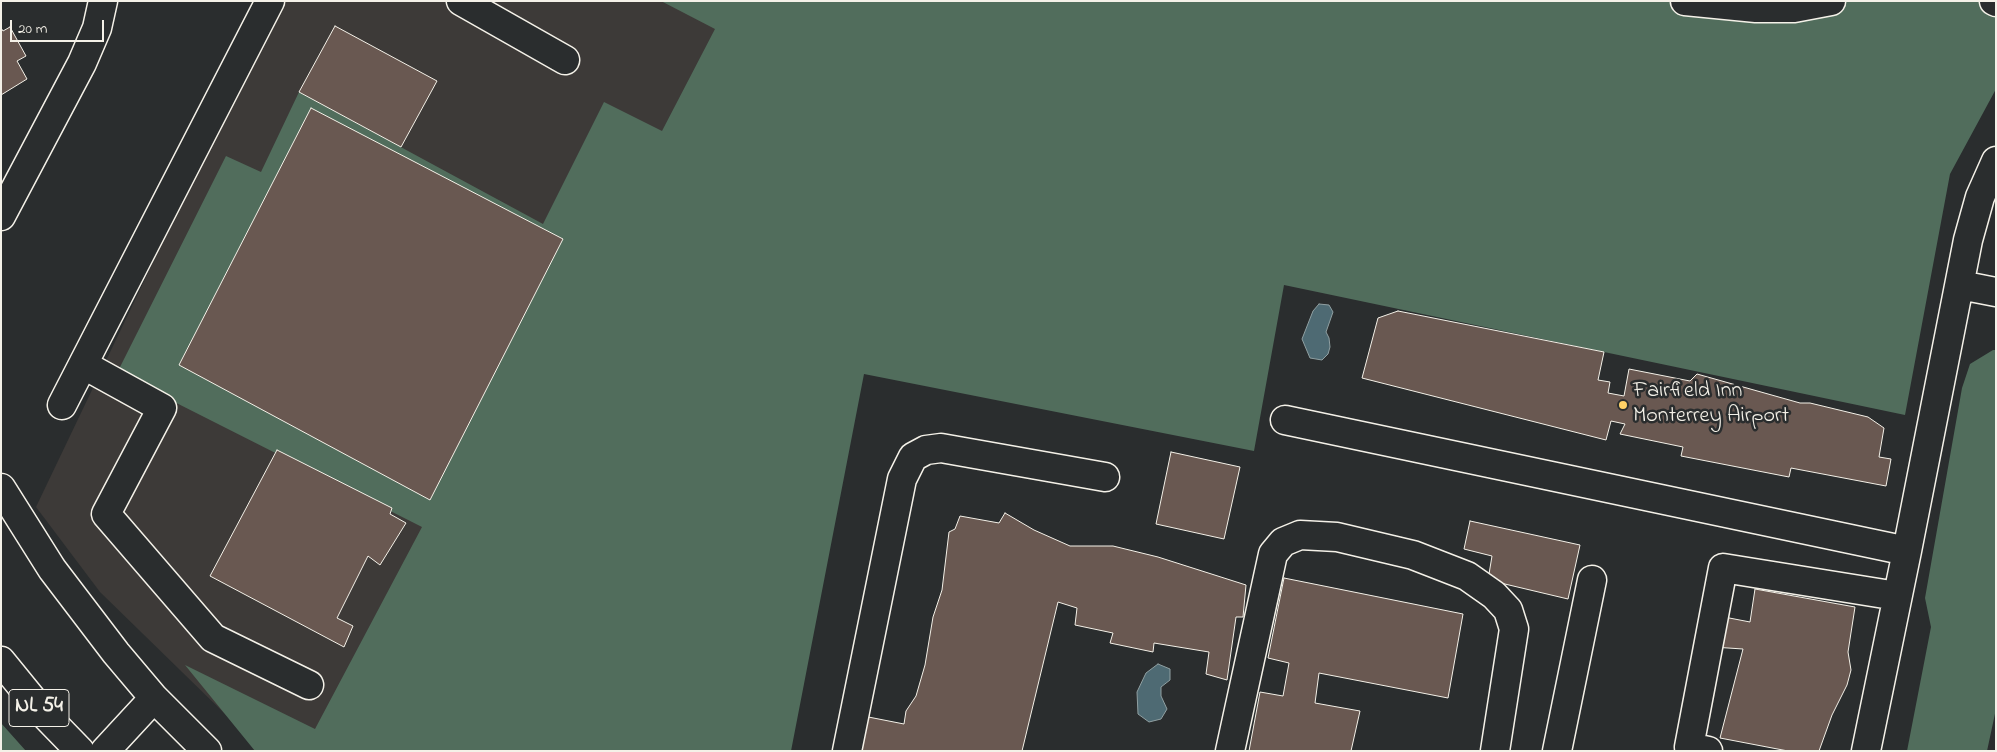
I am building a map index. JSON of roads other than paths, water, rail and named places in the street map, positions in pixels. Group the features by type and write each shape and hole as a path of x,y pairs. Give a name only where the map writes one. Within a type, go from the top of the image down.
{"main road":[{"path":"1,216 82,63 97,28 103,1"},
{"path":"62,406 270,1"},
{"path":"461,1 565,60"},
{"path":"1685,1 1756,8 1794,8 1831,1"},
{"path":"1866,751 1897,596 1908,551 1968,240 1980,197 1996,161"},
{"path":"1960,285 1996,292"},
{"path":"84,365 162,408 106,514 213,638 309,684"},
{"path":"1285,420 1908,551"},
{"path":"847,751 902,479 913,457 926,450 941,448 1105,477"},
{"path":"1,488 52,569 116,653 154,698 207,751"},
{"path":"1230,751 1273,554 1283,542 1300,535 1337,537 1413,555 1466,576 1494,595 1508,610 1514,629 1495,751"},
{"path":"1708,751 1689,747 1722,568 1897,596"},
{"path":"1557,751 1592,580"},
{"name":"NL 54","path":"1,662 45,715 80,751"},
{"path":"104,751 154,698"}],"water":[{"path":"1319,304 1329,305 1333,312 1326,332 1330,347 1328,354 1322,360 1310,358 1302,339 1313,311"},
{"path":"1158,664 1170,669 1170,680 1161,687 1161,696 1167,709 1161,719 1149,722 1138,714 1137,692 1146,673"}],"place":[{"name":"Fairfield Inn Monterrey Airport","path":"1623,405"}]}
